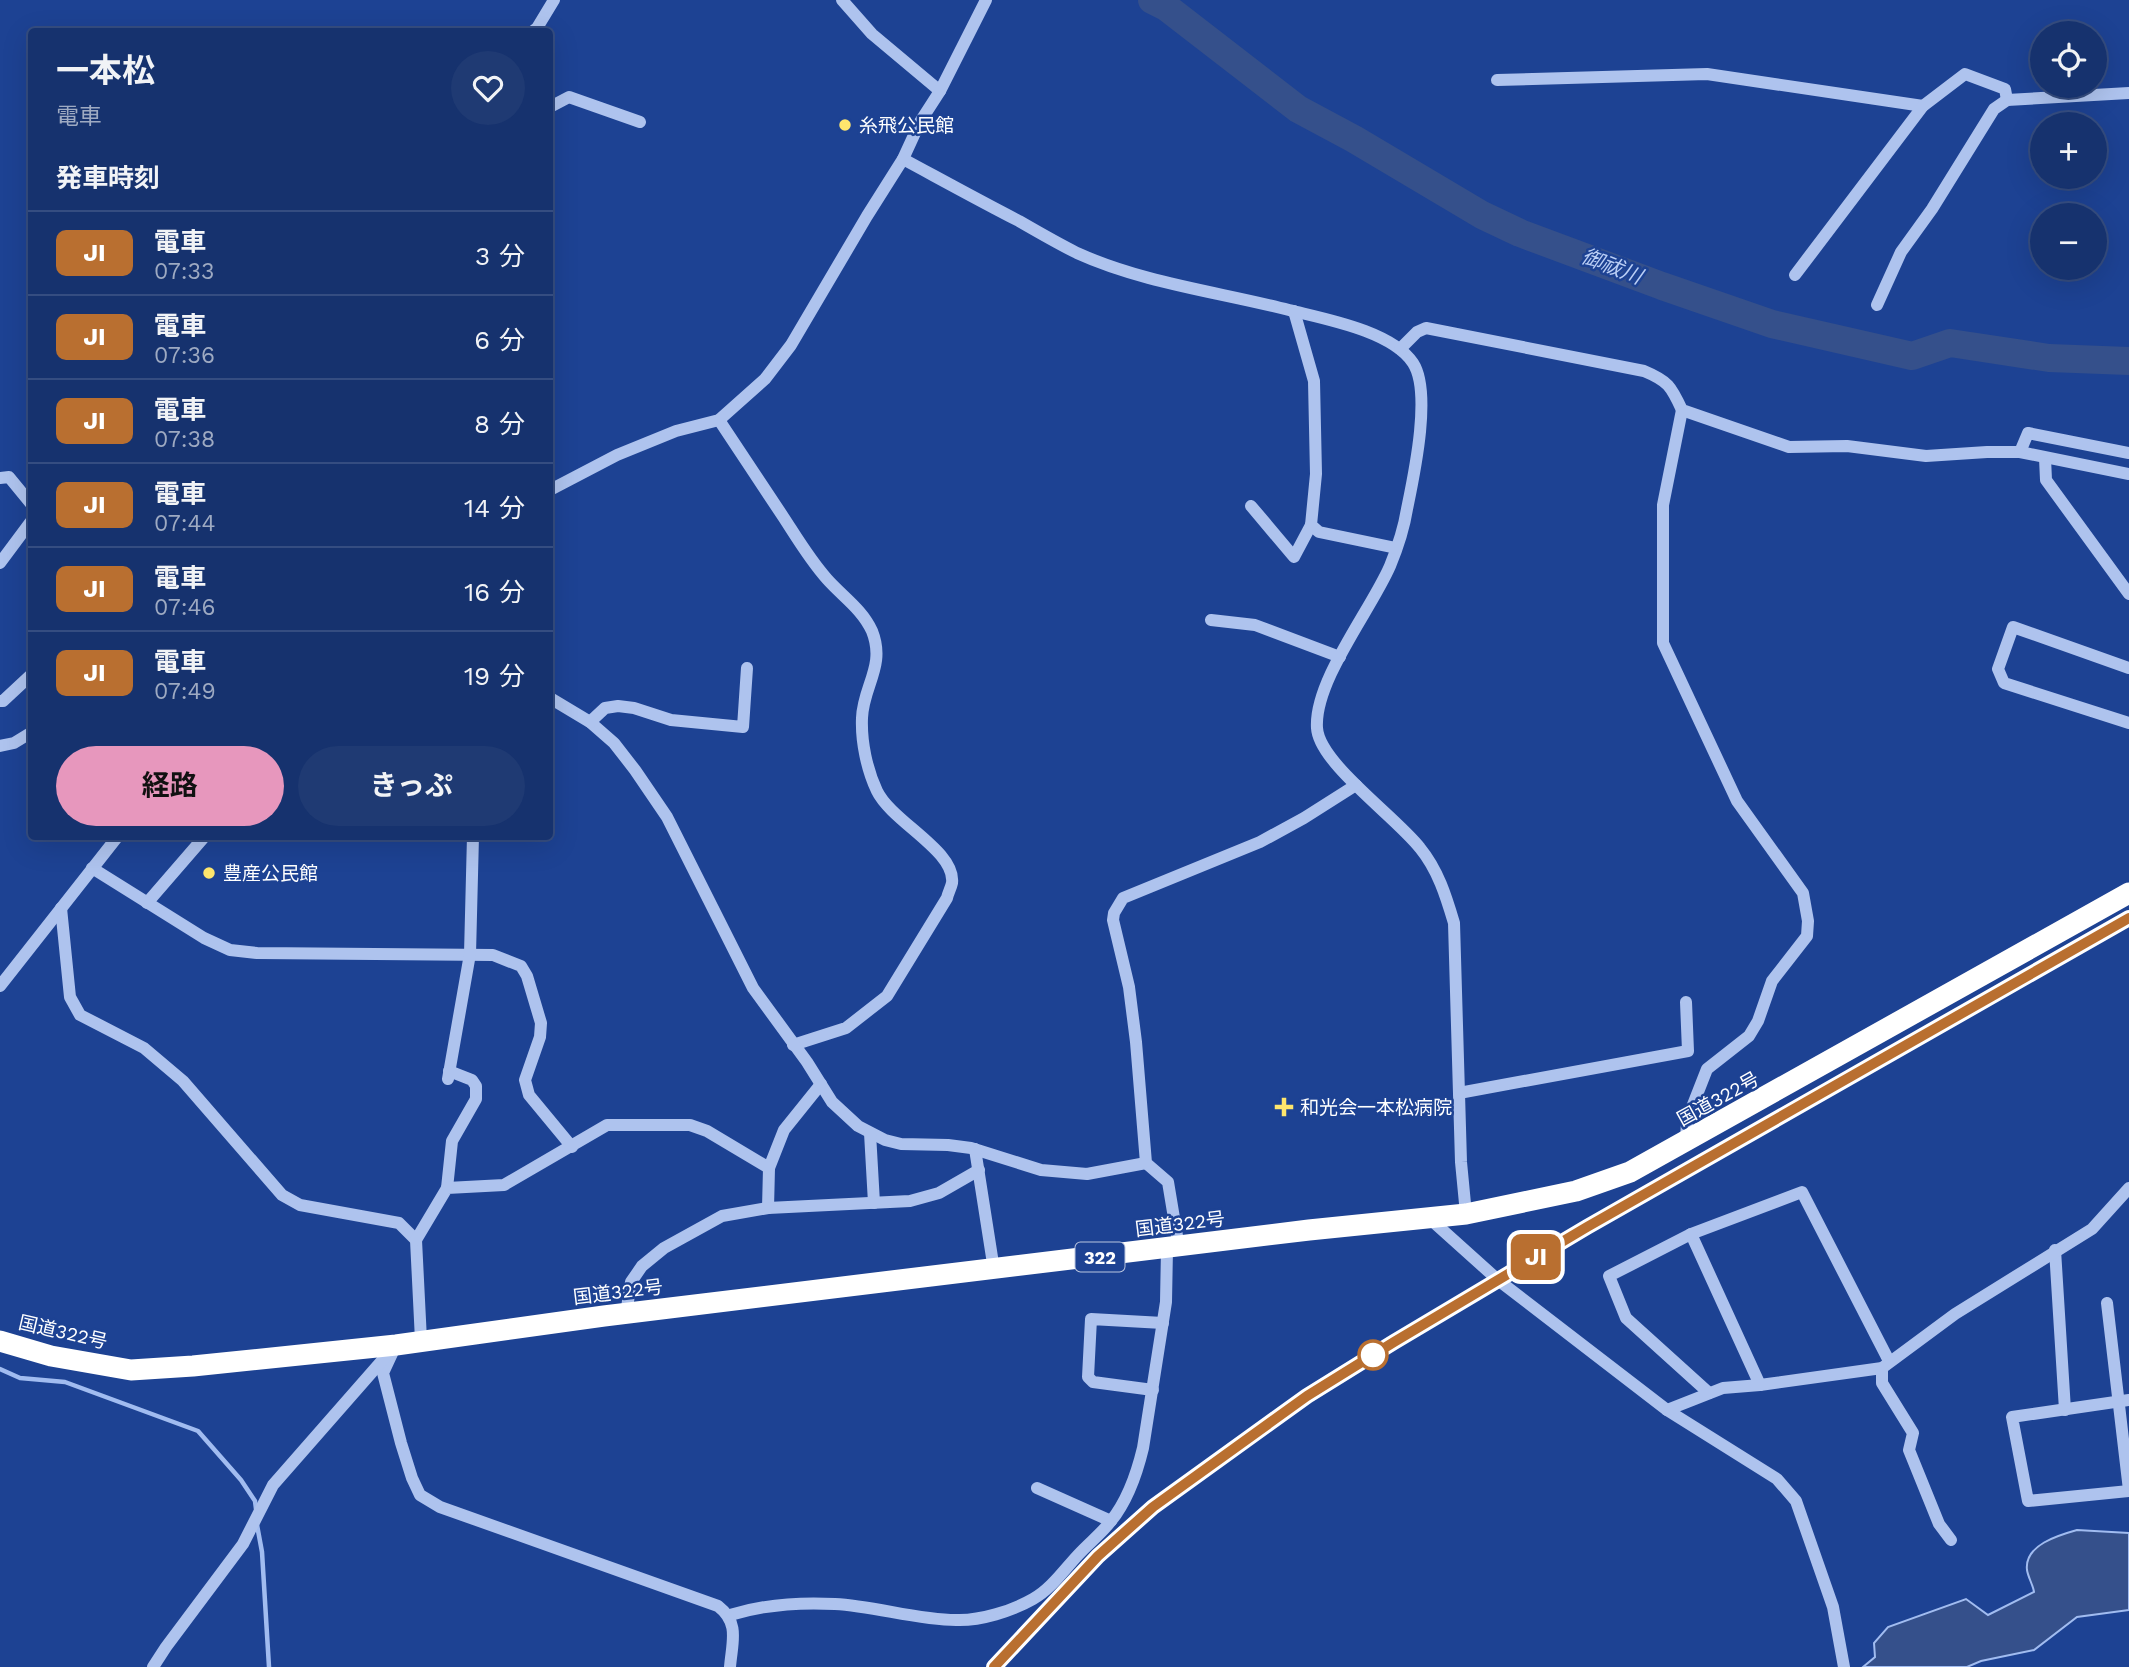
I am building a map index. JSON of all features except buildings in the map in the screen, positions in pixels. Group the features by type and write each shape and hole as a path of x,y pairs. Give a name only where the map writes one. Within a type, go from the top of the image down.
{"highway":[{"name":"国道322号","path":"0,1341 51,1356 131,1370 193,1366 396,1345 626,1314 1466,1214 1576,1191 1630,1172 1686,1143 2129,893"}],"street":[{"path":"537,28 554,0"},
{"path":"842,0 872,34 940,91"},
{"path":"553,488 617,455 677,432 719,420 765,379 791,345 903,159 986,0"},
{"path":"1497,80 1707,74 1923,106"},
{"path":"1795,275 1923,106 1965,74 2005,89 2007,100"},
{"path":"1877,305 1901,252 1932,209 1994,109 2007,100 2129,93"},
{"path":"553,105 569,97 640,122"},
{"path":"903,159 1078,253 1145,276 1294,311 1371,334 1400,349 1416,366 1422,401 1407,513 1390,566 1340,657 1322,699 1317,728 1325,752 1333,763 1420,848 1444,887 1454,923 1461,1163 1466,1214"},
{"path":"1251,506 1294,557 1311,525 1316,474 1314,381 1294,311"},
{"path":"1400,349 1426,328 1644,371 1664,379 1673,390 1682,410 1663,505 1663,643 1737,802 1803,893 1808,921 1807,936 1772,981 1758,1021 1749,1037 1707,1069 1687,1120 1686,1143"},
{"path":"1682,410 1789,447 1847,446 1926,456 2020,453 2129,474"},
{"path":"719,420 802,545 827,579 861,614 872,630 876,668 862,718 869,772 878,794 891,811 948,862 952,883 947,898 887,996 846,1028 793,1045"},
{"path":"2020,453 2028,433 2129,453"},
{"path":"2045,457 2046,480 2129,594"},
{"path":"0,478 9,477 28,500"},
{"path":"0,563 28,525"},
{"path":"1311,525 1319,532 1396,548"},
{"path":"1211,620 1255,625 1340,657"},
{"path":"2129,668 2013,627 1998,668 2004,683 2126,723 2129,709"},
{"path":"590,722 605,708 618,706 634,708 671,720 743,727 747,668"},
{"path":"0,701 4,701 28,678"},
{"path":"553,700 590,722 614,743 667,817 753,988 843,1114 870,1133 901,1144 948,1144 975,1149 1041,1170 1103,1172 1146,1163"},
{"path":"0,746 14,743 28,734"},
{"path":"730,1615 751,1609 802,1603 837,1604 957,1620 987,1616 1040,1594 1111,1521 1137,1472 1153,1390 1173,1248 1168,1181 1146,1163 1129,987 1113,920 1123,898 1260,842 1356,785"},
{"path":"0,986 115,840"},
{"path":"147,903 202,840"},
{"path":"421,1340 416,1240 447,1188 452,1141 475,1099 477,1086 472,1080 449,1075 470,954 473,840"},
{"path":"92,868 204,938 230,950 257,953 493,955 521,966 527,976 541,1023 540,1037 525,1080 530,1095 572,1147"},
{"path":"61,908 70,997 80,1015 144,1048 183,1081 282,1195 300,1205 399,1223 416,1240"},
{"path":"1460,1093 1688,1051 1686,1002"},
{"path":"768,1208 769,1168 784,1130 821,1084"},
{"path":"447,1188 504,1185 607,1125 690,1125 707,1131 769,1168"},
{"path":"870,1133 874,1203"},
{"path":"975,1149 994,1270"},
{"path":"626,1314 631,1282 642,1266 664,1248 722,1216 768,1208 910,1201 939,1193 979,1170"},
{"path":"1667,1410 1723,1388 1760,1385 1885,1364 1955,1314 2092,1229 2129,1188"},
{"path":"1709,1394 1626,1318 1609,1276 1691,1234 1802,1192 1885,1364 1882,1383 1913,1433 1909,1450 1939,1524 1951,1540"},
{"path":"1429,1217 1498,1280 1667,1410 1777,1479 1796,1501 1833,1607 1844,1667"},
{"path":"1691,1234 1760,1385"},
{"path":"2055,1250 2065,1410"},
{"path":"2108,1303 2124,1401 2129,1490 2028,1501 2012,1418 2124,1401"},
{"path":"1153,1390 1093,1382 1088,1377 1091,1319 1163,1323"},
{"path":"153,1667 243,1544 273,1485 396,1345"},
{"path":"396,1345 383,1373 404,1454 420,1495 440,1507 718,1606 730,1615 733,1628 730,1667"},
{"path":"1037,1488 1111,1521"}],"water":[{"path":"2077,1530 2129,1533 2129,1610 2077,1617 2034,1650 1981,1661 1967,1667 1863,1667 1875,1657 1874,1643 1888,1627 1966,1599 1988,1615 2034,1592 2027,1570 2031,1554 2044,1542"}],"waterway":[{"name":"御祓川","path":"1152,0 1166,7 1298,109 1482,215 1520,233 1662,286 1772,324 1912,356 1950,343 2049,358 2129,361"},
{"path":"0,1369 20,1378 65,1382 198,1431 241,1480 255,1501 256,1509"},
{"path":"257,1525 262,1552 269,1667"}],"railway":[{"path":"994,1667 1098,1556 1153,1507 1307,1396 1498,1280 2129,918"}],"train":[{"name":"JI","path":"994,1667 1098,1556 1153,1507 1307,1396 1587,1227 2129,918"}],"place":[{"name":"糸飛公民館","path":"845,125"},
{"name":"豊産公民館","path":"209,873"},
{"name":"和光会一本松病院","path":"1284,1107"}]}
